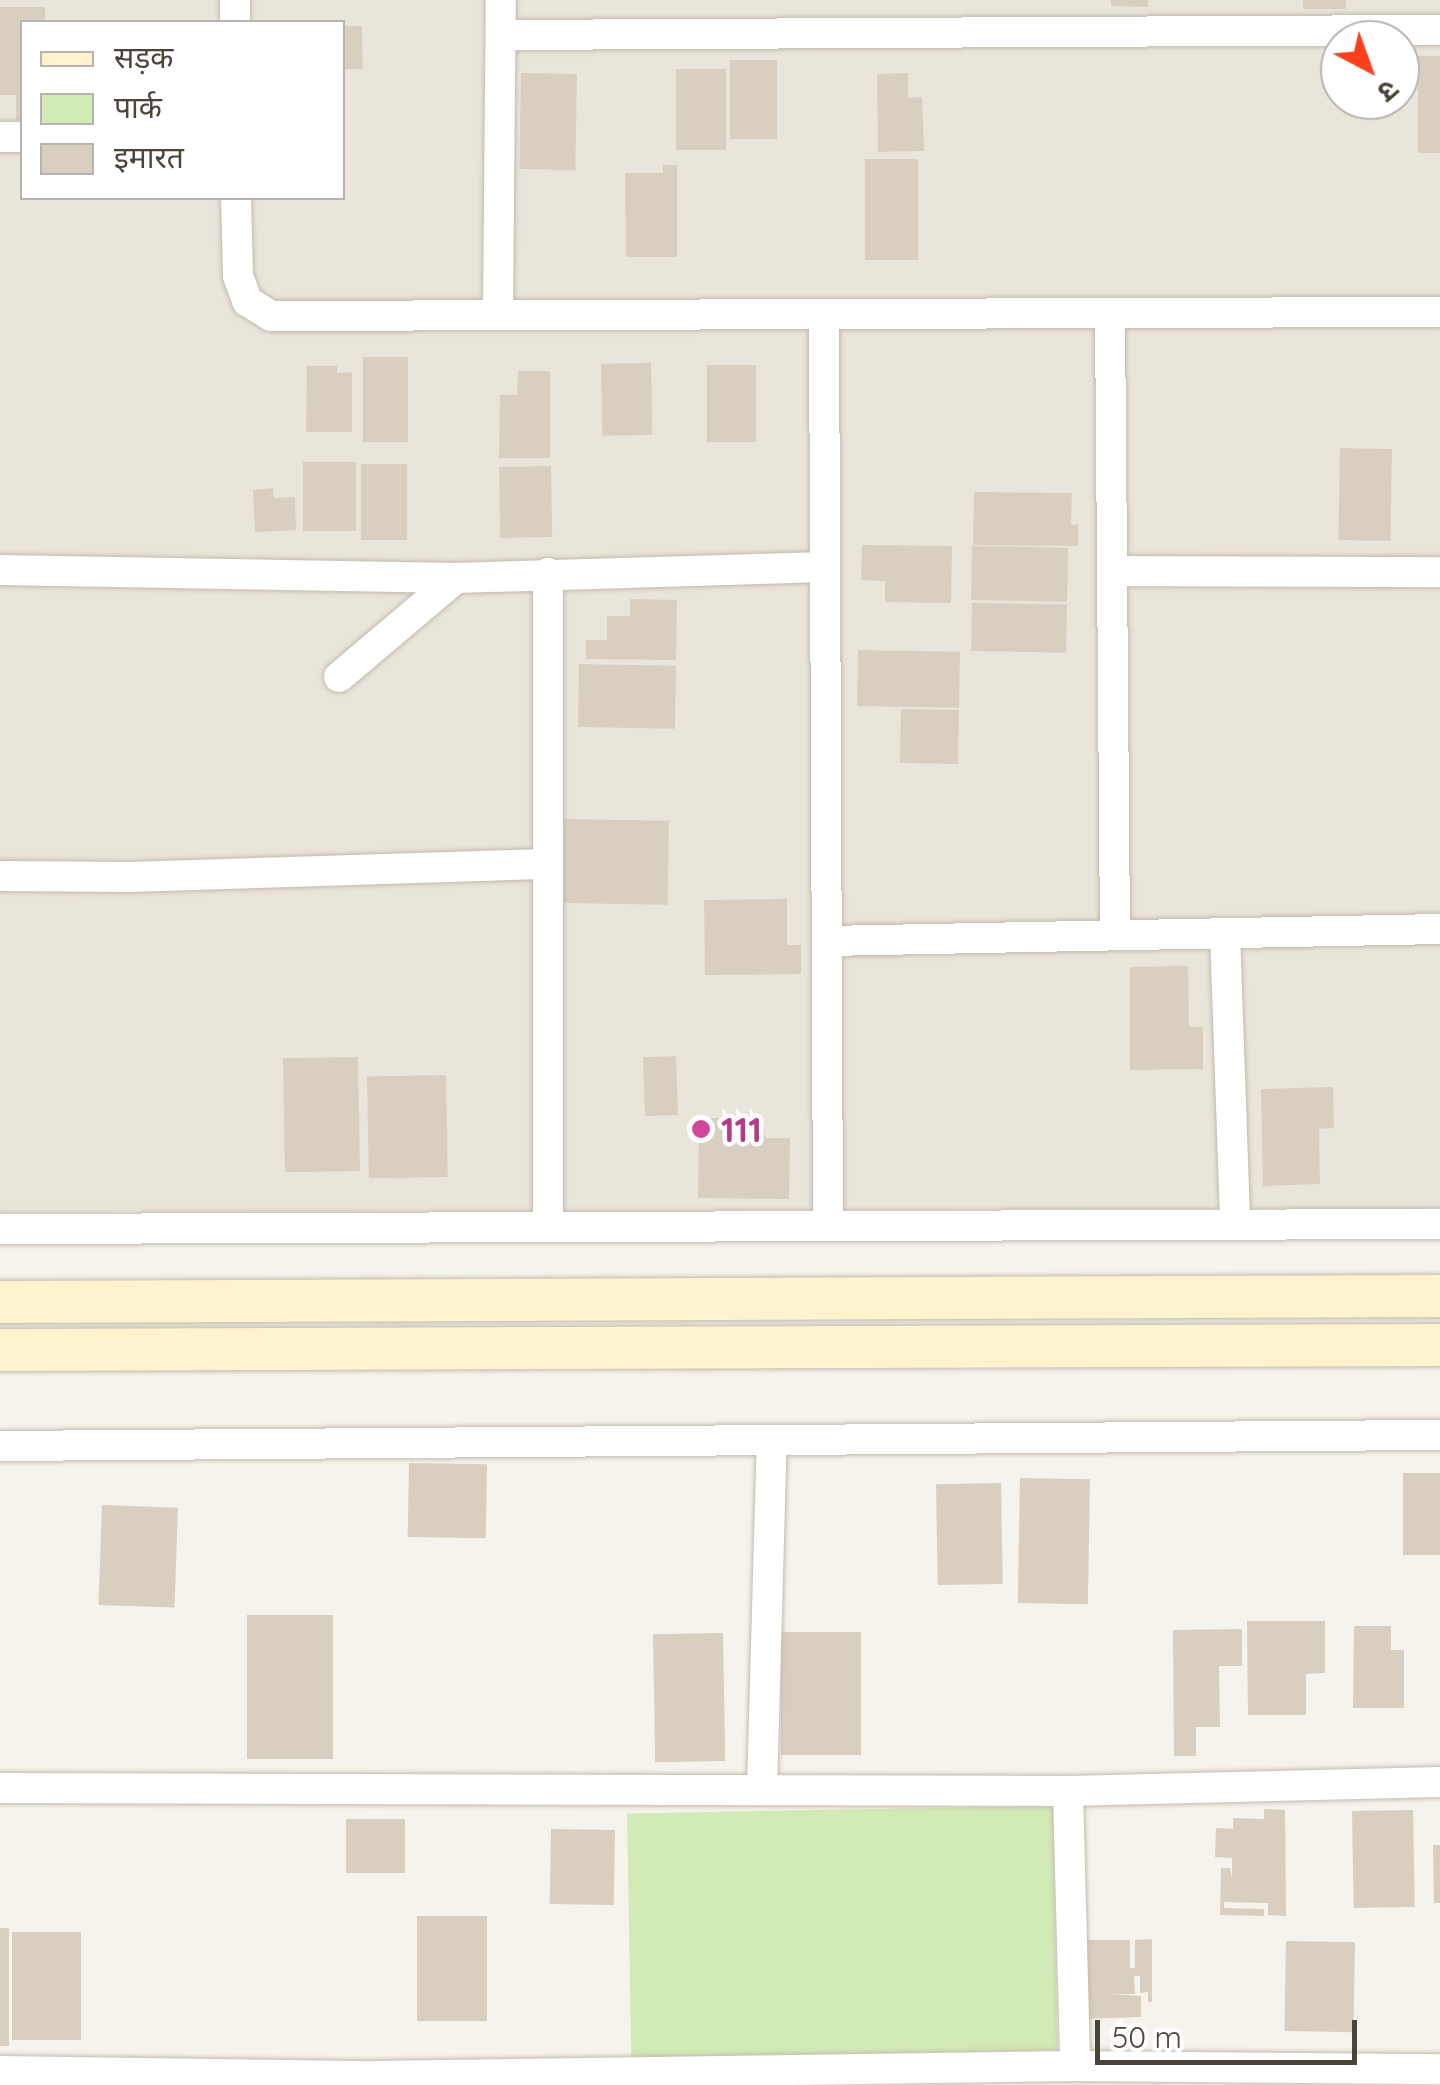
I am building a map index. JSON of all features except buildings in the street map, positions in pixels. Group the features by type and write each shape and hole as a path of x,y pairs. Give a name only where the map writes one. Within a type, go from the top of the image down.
{"main road":[{"path":"0,1302 1440,1296"},
{"path":"1271,1297 1271,1345"},
{"path":"0,1350 1440,1345"}],"street":[{"path":"498,315 501,0"},
{"path":"502,36 1440,30"},
{"path":"236,200 238,276 247,301 271,316 1440,312"},
{"path":"1110,314 1115,934"},
{"path":"824,315 828,1223"},
{"path":"0,570 456,578 825,567"},
{"path":"1114,570 1440,572"},
{"path":"548,573 548,1224"},
{"path":"338,677 456,578"},
{"path":"0,876 130,877 548,864"},
{"path":"827,941 1440,929"},
{"path":"1226,933 1235,1224"},
{"path":"0,1229 828,1223 1440,1224"},
{"path":"0,1446 1440,1435"},
{"path":"762,1790 772,1441"},
{"path":"0,1788 1068,1791 1440,1782"},
{"path":"1068,1791 1075,2066"},
{"path":"0,2071 374,2080 670,2080 1075,2066 1440,2069"}],"shaded area":[{"path":"0,0 1440,0 1440,1208 0,1212"}],"green space":[{"path":"1053,1806 1057,2050 631,2057 627,1813"}],"place":[{"name":"111","path":"701,1129"}]}
